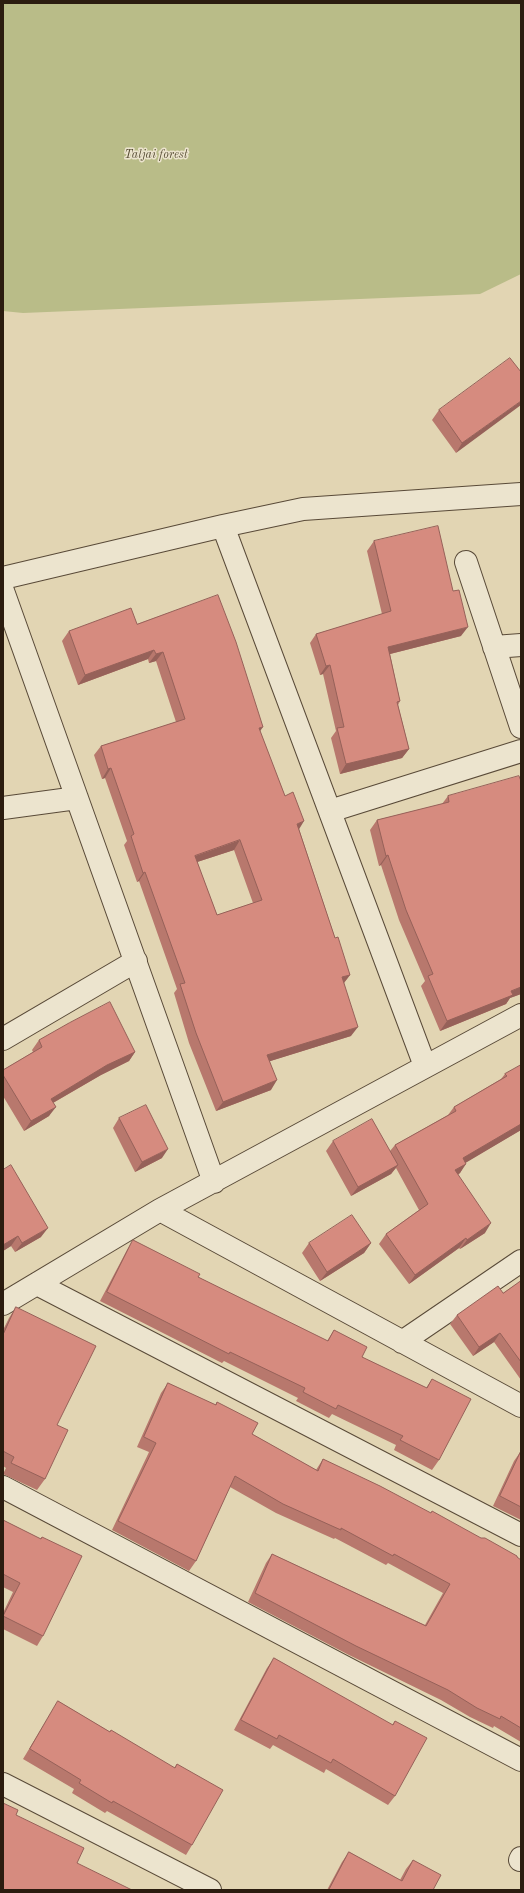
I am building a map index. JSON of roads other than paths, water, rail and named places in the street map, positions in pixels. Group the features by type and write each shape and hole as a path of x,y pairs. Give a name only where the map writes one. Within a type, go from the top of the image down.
{"street":[{"path":"3,578 223,526 303,509 521,494"},
{"path":"223,526 425,1066"},
{"path":"466,562 521,727"},
{"path":"3,591 214,1182"},
{"path":"494,647 521,645"},
{"path":"330,811 521,751"},
{"path":"3,808 77,798"},
{"path":"3,1039 136,961"},
{"path":"3,1304 160,1210 521,1015"},
{"path":"160,1210 521,1406"},
{"path":"402,1342 521,1261"},
{"path":"37,1284 521,1535"},
{"path":"3,1487 521,1760"},
{"path":"3,1784 210,1890"}],"park label":[{"name":"Taljai forest","path":"156,155"}]}
